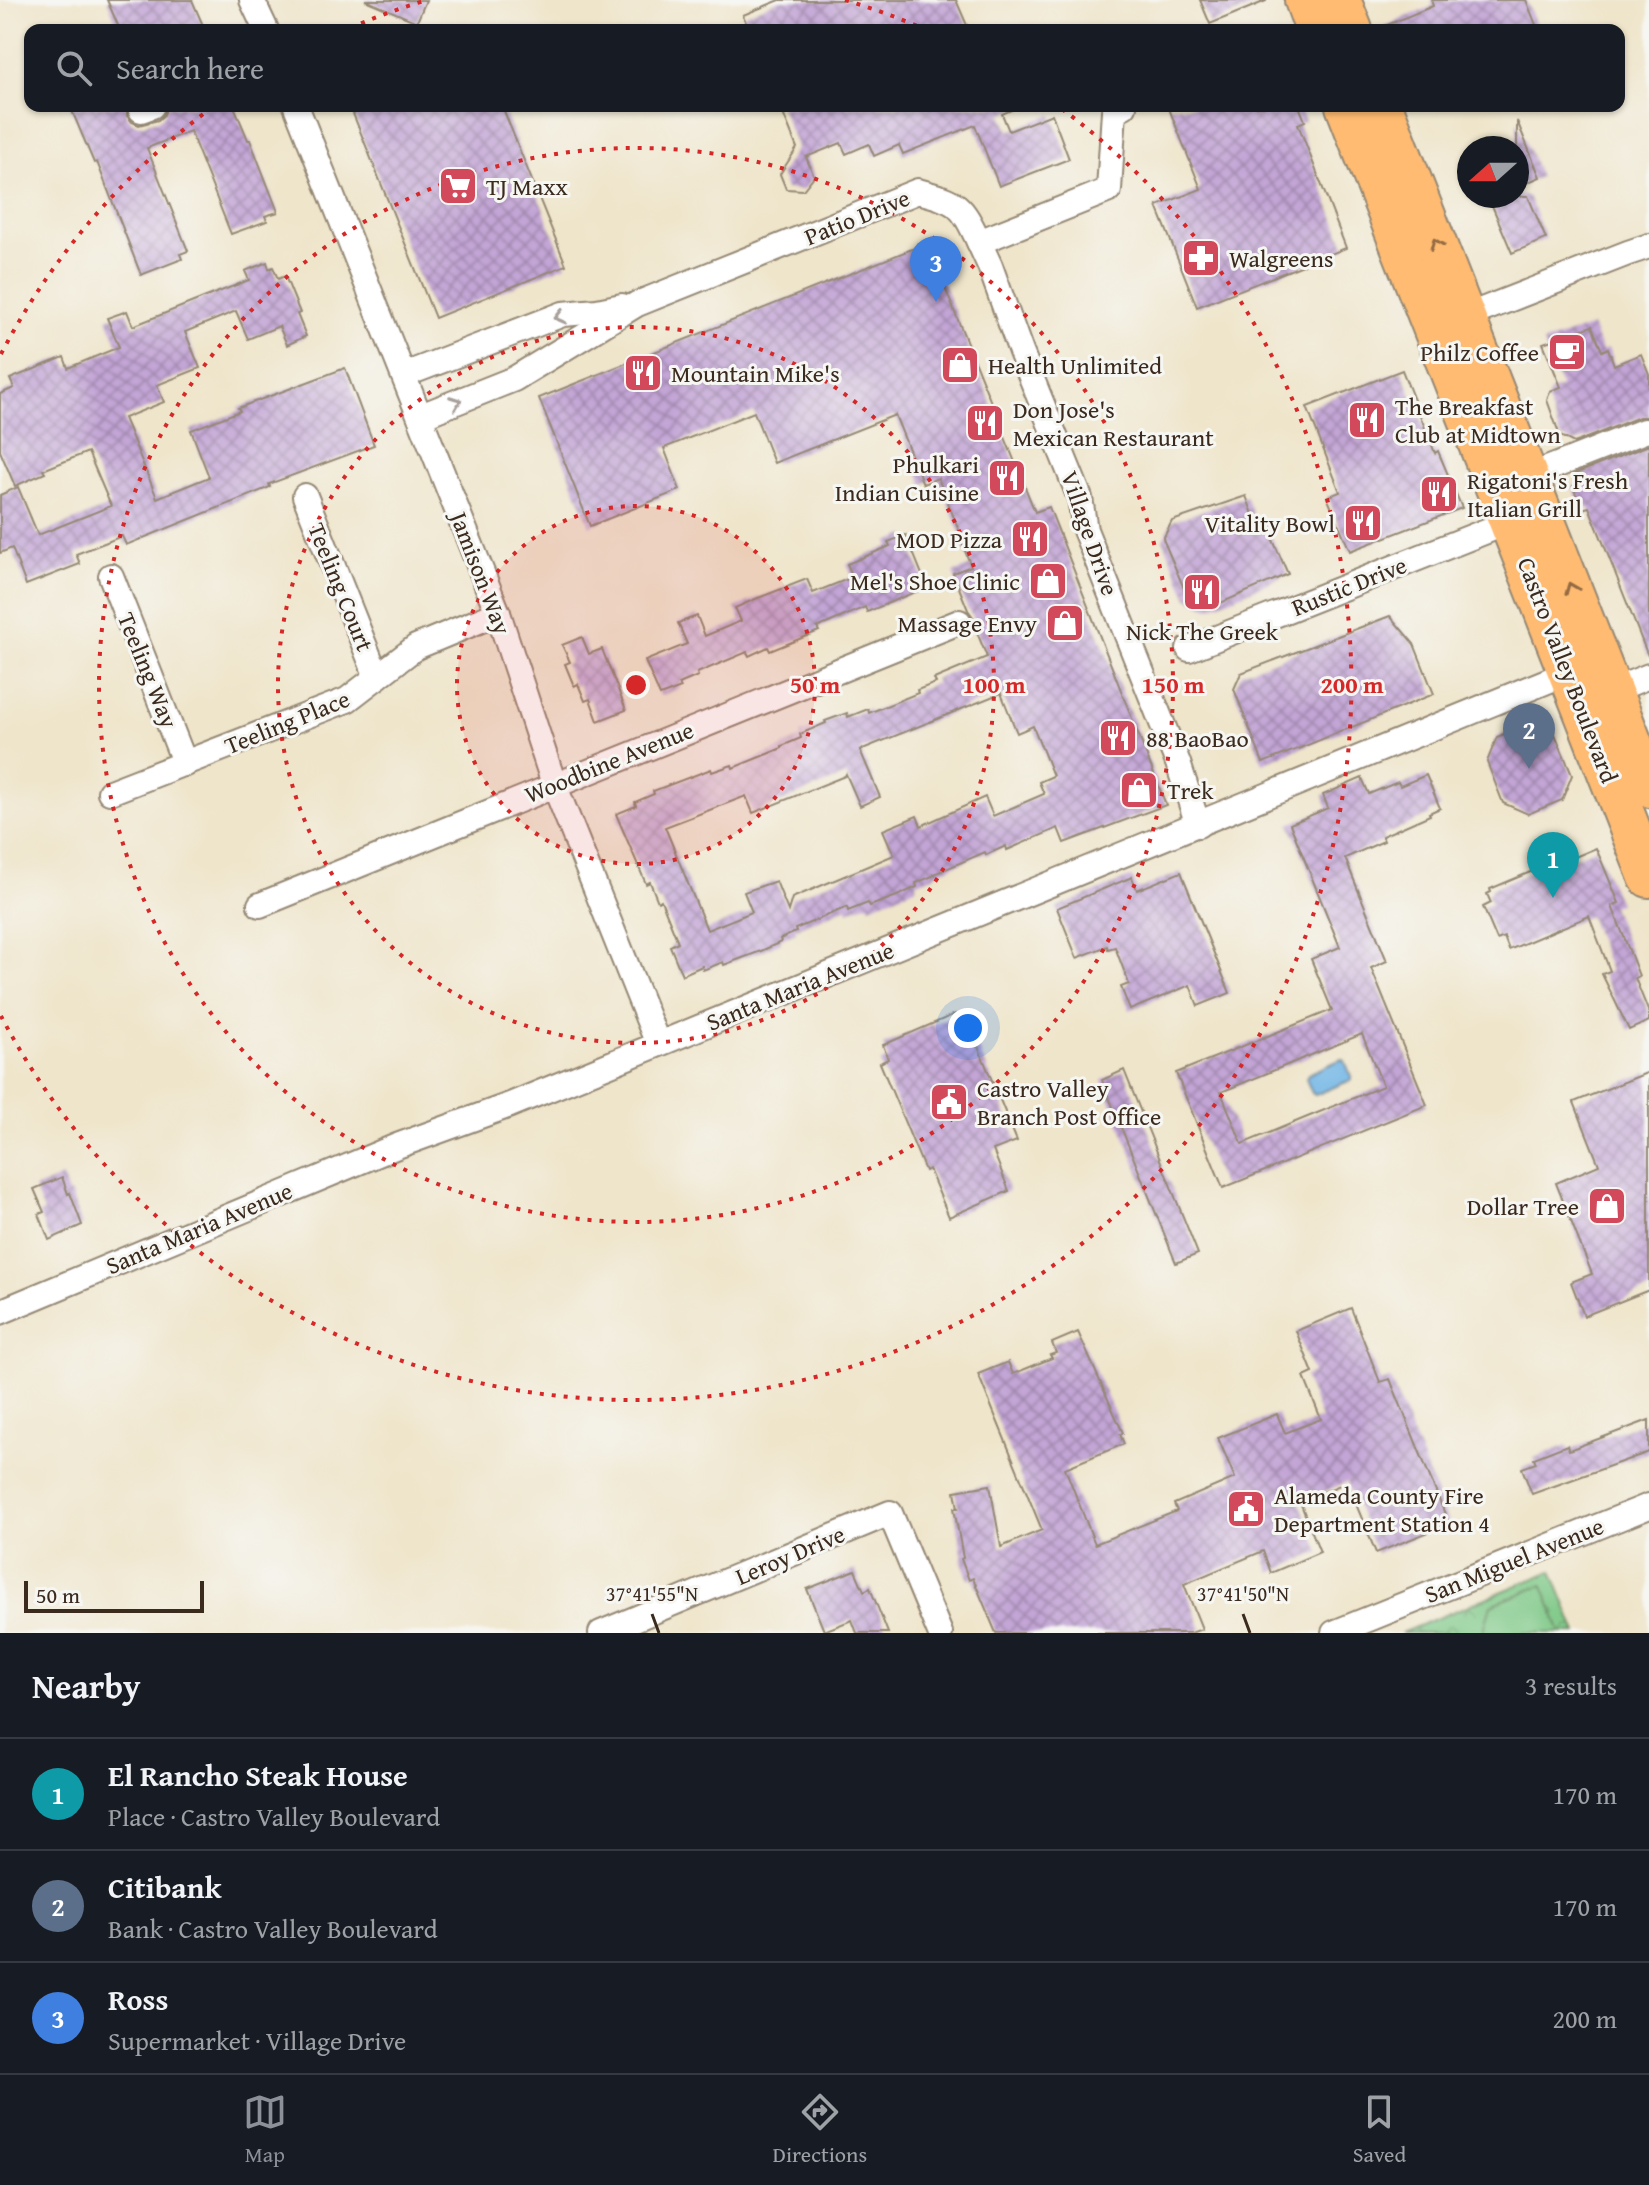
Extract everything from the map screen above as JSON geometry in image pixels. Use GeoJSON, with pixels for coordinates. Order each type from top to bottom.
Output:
{"type":"FeatureCollection","features":[{"type":"Feature","properties":{"kind":"main road","name":"Castro Valley Boulevard"},"geometry":{"type":"LineString","coordinates":[[1349,112],[1449,323],[1527,477],[1593,675],[1649,877]]}},
{"type":"Feature","properties":{"kind":"main road","name":"Castro Valley Boulevard"},"geometry":{"type":"LineString","coordinates":[[1384,112],[1509,522],[1593,675],[1649,787]]}},
{"type":"Feature","properties":{"kind":"street"},"geometry":{"type":"LineString","coordinates":[[252,0],[263,24]]}},
{"type":"Feature","properties":{"kind":"street","name":"Jamison Way"},"geometry":{"type":"LineString","coordinates":[[298,112],[498,613],[554,784],[658,1044]]}},
{"type":"Feature","properties":{"kind":"street"},"geometry":{"type":"LineString","coordinates":[[979,242],[1109,190],[1114,112]]}},
{"type":"Feature","properties":{"kind":"street","name":"Patio Drive"},"geometry":{"type":"LineString","coordinates":[[421,416],[514,379],[637,304],[918,191],[953,201],[969,220],[979,242]]}},
{"type":"Feature","properties":{"kind":"street","name":"Village Drive"},"geometry":{"type":"LineString","coordinates":[[979,242],[1080,498],[1085,530],[1178,763],[1198,825]]}},
{"type":"Feature","properties":{"kind":"street"},"geometry":{"type":"LineString","coordinates":[[1449,323],[1649,246]]}},
{"type":"Feature","properties":{"kind":"street","name":"Patio Drive"},"geometry":{"type":"LineString","coordinates":[[404,375],[563,314],[637,304]]}},
{"type":"Feature","properties":{"kind":"street"},"geometry":{"type":"LineString","coordinates":[[1527,477],[1644,431]]}},
{"type":"Feature","properties":{"kind":"street","name":"Teeling Court"},"geometry":{"type":"LineString","coordinates":[[305,496],[377,677]]}},
{"type":"Feature","properties":{"kind":"street","name":"Rustic Drive"},"geometry":{"type":"LineString","coordinates":[[1189,649],[1509,522]]}},
{"type":"Feature","properties":{"kind":"street","name":"Teeling Way"},"geometry":{"type":"LineString","coordinates":[[111,576],[185,764]]}},
{"type":"Feature","properties":{"kind":"street","name":"Teeling Place"},"geometry":{"type":"LineString","coordinates":[[110,792],[347,700],[416,647],[498,613]]}},
{"type":"Feature","properties":{"kind":"street","name":"Woodbine Avenue"},"geometry":{"type":"LineString","coordinates":[[260,905],[959,622]]}},
{"type":"Feature","properties":{"kind":"street","name":"Santa Maria Avenue"},"geometry":{"type":"LineString","coordinates":[[0,1312],[397,1146],[510,1105],[1198,825],[1593,675],[1649,676]]}},
{"type":"Feature","properties":{"kind":"street","name":"San Miguel Avenue"},"geometry":{"type":"LineString","coordinates":[[1334,1633],[1649,1506]]}},
{"type":"Feature","properties":{"kind":"street","name":"Leroy Drive"},"geometry":{"type":"LineString","coordinates":[[601,1633],[890,1513],[940,1633]]}},
{"type":"Feature","properties":{"kind":"green space"},"geometry":{"type":"Polygon","coordinates":[[[1552,1571],[1577,1633],[1401,1633],[1552,1571]]]}},
{"type":"Feature","properties":{"kind":"green space"},"geometry":{"type":"Polygon","coordinates":[[[1543,1585],[1561,1633],[1483,1633],[1491,1605],[1543,1585]]]}},
{"type":"Feature","properties":{"kind":"water"},"geometry":{"type":"Polygon","coordinates":[[[1342,1059],[1351,1080],[1315,1095],[1312,1093],[1306,1079],[1308,1074],[1342,1059]]]}},
{"type":"Feature","properties":{"kind":"building"},"geometry":{"type":"Polygon","coordinates":[[[107,0],[192,0],[202,24],[117,24],[107,0]]]}},
{"type":"Feature","properties":{"kind":"building"},"geometry":{"type":"Polygon","coordinates":[[[365,0],[426,0],[417,22],[365,0]]]}},
{"type":"Feature","properties":{"kind":"building"},"geometry":{"type":"Polygon","coordinates":[[[780,0],[956,0],[966,24],[747,24],[743,15],[780,0]]]}},
{"type":"Feature","properties":{"kind":"building"},"geometry":{"type":"Polygon","coordinates":[[[1200,0],[1266,0],[1266,1],[1210,24],[1200,0]]]}},
{"type":"Feature","properties":{"kind":"building"},"geometry":{"type":"Polygon","coordinates":[[[1431,0],[1526,0],[1536,24],[1390,24],[1433,6],[1431,0]]]}},
{"type":"Feature","properties":{"kind":"building"},"geometry":{"type":"Polygon","coordinates":[[[73,112],[127,112],[132,122],[139,125],[158,120],[165,112],[236,112],[278,212],[265,216],[267,221],[231,234],[190,131],[147,148],[188,251],[180,254],[182,259],[141,275],[97,162],[94,163],[73,112]]]}},
{"type":"Feature","properties":{"kind":"building","name":"TJ Maxx"},"geometry":{"type":"Polygon","coordinates":[[[352,112],[504,112],[566,265],[435,318],[352,112]]]}},
{"type":"Feature","properties":{"kind":"building"},"geometry":{"type":"Polygon","coordinates":[[[782,112],[1006,112],[1002,114],[1009,131],[1052,114],[1069,159],[999,186],[975,125],[903,154],[899,145],[874,156],[869,144],[846,154],[841,143],[806,157],[814,176],[803,190],[786,189],[780,174],[797,148],[782,112]]]}},
{"type":"Feature","properties":{"kind":"building","name":"Walgreens"},"geometry":{"type":"Polygon","coordinates":[[[1170,112],[1301,112],[1305,121],[1298,124],[1346,248],[1197,307],[1157,206],[1201,189],[1170,112]]]}},
{"type":"Feature","properties":{"kind":"building"},"geometry":{"type":"Polygon","coordinates":[[[1517,121],[1523,136],[1517,136],[1517,121]]]}},
{"type":"Feature","properties":{"kind":"building"},"geometry":{"type":"Polygon","coordinates":[[[1529,150],[1540,177],[1529,182],[1529,150]]]}},
{"type":"Feature","properties":{"kind":"building"},"geometry":{"type":"Polygon","coordinates":[[[1529,198],[1546,239],[1512,253],[1493,208],[1529,208],[1529,198]]]}},
{"type":"Feature","properties":{"kind":"building"},"geometry":{"type":"Polygon","coordinates":[[[927,243],[1035,512],[1049,507],[1166,805],[1064,843],[1058,828],[1007,850],[1006,846],[986,855],[985,852],[916,883],[917,887],[897,896],[848,911],[847,907],[795,929],[796,932],[780,939],[781,942],[761,951],[724,965],[723,962],[703,970],[702,966],[682,975],[670,946],[678,942],[661,900],[658,902],[650,882],[646,884],[616,814],[636,806],[635,802],[654,794],[653,791],[711,769],[712,772],[732,765],[733,768],[782,748],[825,721],[868,709],[869,713],[918,693],[917,690],[936,683],[934,679],[987,657],[953,573],[971,566],[938,478],[923,484],[895,415],[774,463],[754,412],[664,448],[680,490],[590,526],[539,398],[927,243]],[[1001,693],[860,750],[880,797],[860,806],[846,774],[753,813],[746,796],[665,827],[707,930],[752,912],[744,892],[776,881],[788,911],[792,898],[894,855],[883,830],[917,816],[921,826],[985,797],[993,816],[1044,794],[1039,782],[1053,776],[1033,726],[1017,733],[1001,693]]]}},
{"type":"Feature","properties":{"kind":"building"},"geometry":{"type":"Polygon","coordinates":[[[267,262],[278,279],[285,276],[306,336],[287,345],[279,326],[248,339],[236,311],[185,332],[200,368],[157,385],[164,402],[124,418],[157,498],[209,477],[191,430],[240,411],[238,408],[345,368],[374,445],[269,484],[270,487],[126,545],[122,536],[76,554],[80,564],[26,585],[12,548],[0,553],[0,495],[18,487],[38,535],[111,506],[88,452],[43,470],[45,473],[15,486],[0,451],[0,394],[14,388],[10,379],[64,357],[68,368],[119,347],[107,318],[127,311],[133,326],[249,280],[245,271],[267,262]]]}},
{"type":"Feature","properties":{"kind":"building"},"geometry":{"type":"Polygon","coordinates":[[[1592,326],[1602,351],[1608,348],[1614,365],[1641,354],[1649,374],[1649,417],[1639,417],[1574,443],[1560,436],[1547,400],[1550,391],[1561,387],[1543,343],[1592,326]]]}},
{"type":"Feature","properties":{"kind":"building"},"geometry":{"type":"Polygon","coordinates":[[[1402,370],[1435,453],[1438,451],[1462,508],[1350,551],[1327,497],[1340,492],[1307,407],[1402,370]]]}},
{"type":"Feature","properties":{"kind":"building"},"geometry":{"type":"Polygon","coordinates":[[[1649,445],[1648,656],[1589,507],[1582,509],[1573,487],[1579,485],[1575,474],[1649,445]]]}},
{"type":"Feature","properties":{"kind":"building"},"geometry":{"type":"Polygon","coordinates":[[[1246,496],[1257,524],[1265,522],[1288,574],[1209,608],[1188,598],[1163,539],[1172,521],[1246,496]]]}},
{"type":"Feature","properties":{"kind":"building"},"geometry":{"type":"Polygon","coordinates":[[[906,535],[927,587],[867,612],[865,607],[817,628],[819,631],[770,651],[768,647],[749,656],[747,652],[697,673],[698,676],[679,684],[681,688],[660,696],[645,661],[687,644],[678,623],[697,616],[705,636],[741,621],[735,608],[753,600],[807,579],[813,593],[853,577],[847,564],[890,546],[888,542],[906,535]]]}},
{"type":"Feature","properties":{"kind":"building"},"geometry":{"type":"Polygon","coordinates":[[[1390,616],[1414,644],[1434,694],[1263,763],[1234,689],[1241,673],[1390,616]]]}},
{"type":"Feature","properties":{"kind":"building"},"geometry":{"type":"Polygon","coordinates":[[[582,637],[589,654],[602,649],[626,710],[598,721],[590,699],[585,701],[578,684],[574,686],[565,664],[570,662],[562,645],[582,637]]]}},
{"type":"Feature","properties":{"kind":"building"},"geometry":{"type":"Polygon","coordinates":[[[1530,723],[1555,734],[1572,775],[1562,800],[1528,814],[1503,803],[1487,762],[1497,737],[1530,723]]]}},
{"type":"Feature","properties":{"kind":"building"},"geometry":{"type":"Polygon","coordinates":[[[1426,775],[1440,808],[1382,836],[1384,841],[1345,858],[1387,961],[1371,968],[1427,1105],[1223,1188],[1176,1073],[1332,1010],[1311,959],[1340,947],[1290,824],[1328,808],[1323,795],[1362,778],[1369,794],[1398,782],[1400,786],[1426,775]],[[1362,1034],[1221,1092],[1242,1144],[1383,1086],[1362,1034]]]}},
{"type":"Feature","properties":{"kind":"building"},"geometry":{"type":"Polygon","coordinates":[[[1562,846],[1568,860],[1596,848],[1619,903],[1612,906],[1639,976],[1635,978],[1649,1013],[1649,1021],[1629,1030],[1602,974],[1610,971],[1589,916],[1509,950],[1504,937],[1497,940],[1483,907],[1491,903],[1487,894],[1491,892],[1490,889],[1533,871],[1529,861],[1562,846]]]}},
{"type":"Feature","properties":{"kind":"building"},"geometry":{"type":"Polygon","coordinates":[[[1181,872],[1230,993],[1198,1006],[1190,985],[1130,1010],[1121,987],[1129,984],[1115,947],[1108,949],[1107,946],[1077,958],[1057,908],[1132,877],[1137,890],[1181,872]]]}},
{"type":"Feature","properties":{"kind":"building","name":"Castro Valley Branch Post Office"},"geometry":{"type":"Polygon","coordinates":[[[955,1014],[961,1031],[970,1027],[1017,1141],[993,1150],[1009,1191],[949,1217],[929,1169],[925,1171],[880,1063],[888,1059],[883,1045],[955,1014]]]}},
{"type":"Feature","properties":{"kind":"building"},"geometry":{"type":"Polygon","coordinates":[[[1124,1070],[1198,1254],[1176,1263],[1102,1080],[1124,1070]]]}},
{"type":"Feature","properties":{"kind":"building"},"geometry":{"type":"Polygon","coordinates":[[[1649,1072],[1649,1290],[1584,1316],[1571,1282],[1592,1274],[1556,1183],[1599,1165],[1574,1102],[1649,1072]]]}},
{"type":"Feature","properties":{"kind":"building"},"geometry":{"type":"Polygon","coordinates":[[[62,1177],[82,1225],[49,1240],[39,1214],[44,1212],[34,1189],[62,1177]]]}},
{"type":"Feature","properties":{"kind":"building"},"geometry":{"type":"Polygon","coordinates":[[[1351,1308],[1380,1382],[1390,1379],[1449,1524],[1376,1553],[1347,1482],[1300,1502],[1320,1552],[1271,1573],[1263,1551],[1184,1584],[1202,1629],[1191,1633],[996,1633],[973,1578],[969,1580],[961,1559],[954,1508],[958,1508],[955,1491],[990,1485],[1001,1547],[1042,1530],[978,1374],[1008,1362],[1013,1374],[1052,1358],[1050,1355],[1056,1353],[1052,1343],[1078,1332],[1123,1433],[1120,1434],[1124,1444],[1065,1468],[1095,1544],[1177,1511],[1174,1504],[1235,1478],[1218,1438],[1277,1414],[1285,1433],[1321,1419],[1304,1377],[1313,1373],[1296,1331],[1351,1308]]]}},
{"type":"Feature","properties":{"kind":"building"},"geometry":{"type":"Polygon","coordinates":[[[1649,1420],[1649,1452],[1532,1494],[1522,1468],[1536,1463],[1534,1458],[1567,1445],[1569,1450],[1649,1420]]]}},
{"type":"Feature","properties":{"kind":"building"},"geometry":{"type":"Polygon","coordinates":[[[855,1570],[864,1591],[870,1588],[888,1633],[857,1633],[852,1620],[824,1631],[807,1589],[855,1570]]]}},
{"type":"Feature","properties":{"kind":"place","name":"TJ Maxx"},"geometry":{"type":"Point","coordinates":[458,186]}},
{"type":"Feature","properties":{"kind":"place","name":"Walgreens"},"geometry":{"type":"Point","coordinates":[1201,258]}},
{"type":"Feature","properties":{"kind":"place","name":"Ross"},"geometry":{"type":"Point","coordinates":[936,302]}},
{"type":"Feature","properties":{"kind":"place","name":"Philz Coffee"},"geometry":{"type":"Point","coordinates":[1567,352]}},
{"type":"Feature","properties":{"kind":"place","name":"Health Unlimited"},"geometry":{"type":"Point","coordinates":[960,365]}},
{"type":"Feature","properties":{"kind":"place","name":"Mountain Mike's"},"geometry":{"type":"Point","coordinates":[643,373]}},
{"type":"Feature","properties":{"kind":"place","name":"The Breakfast Club at Midtown"},"geometry":{"type":"Point","coordinates":[1367,420]}},
{"type":"Feature","properties":{"kind":"place","name":"Don Jose's Mexican Restaurant"},"geometry":{"type":"Point","coordinates":[985,423]}},
{"type":"Feature","properties":{"kind":"place","name":"Phulkari Indian Cuisine"},"geometry":{"type":"Point","coordinates":[1007,478]}},
{"type":"Feature","properties":{"kind":"place","name":"Rigatoni's Fresh Italian Grill"},"geometry":{"type":"Point","coordinates":[1439,494]}},
{"type":"Feature","properties":{"kind":"place","name":"Vitality Bowl"},"geometry":{"type":"Point","coordinates":[1363,523]}},
{"type":"Feature","properties":{"kind":"place","name":"MOD Pizza"},"geometry":{"type":"Point","coordinates":[1030,539]}},
{"type":"Feature","properties":{"kind":"place","name":"Mel's Shoe Clinic"},"geometry":{"type":"Point","coordinates":[1048,581]}},
{"type":"Feature","properties":{"kind":"place","name":"Nick The Greek"},"geometry":{"type":"Point","coordinates":[1202,592]}},
{"type":"Feature","properties":{"kind":"place","name":"Massage Envy"},"geometry":{"type":"Point","coordinates":[1065,623]}},
{"type":"Feature","properties":{"kind":"place","name":"88 BaoBao"},"geometry":{"type":"Point","coordinates":[1118,738]}},
{"type":"Feature","properties":{"kind":"place","name":"Citibank"},"geometry":{"type":"Point","coordinates":[1529,769]}},
{"type":"Feature","properties":{"kind":"place","name":"Trek"},"geometry":{"type":"Point","coordinates":[1139,790]}},
{"type":"Feature","properties":{"kind":"place","name":"El Rancho Steak House"},"geometry":{"type":"Point","coordinates":[1553,898]}},
{"type":"Feature","properties":{"kind":"place","name":"Castro Valley Branch Post Office"},"geometry":{"type":"Point","coordinates":[949,1102]}},
{"type":"Feature","properties":{"kind":"place","name":"Dollar Tree"},"geometry":{"type":"Point","coordinates":[1607,1206]}},
{"type":"Feature","properties":{"kind":"place","name":"Alameda County Fire Department Station 4"},"geometry":{"type":"Point","coordinates":[1246,1509]}}]}
